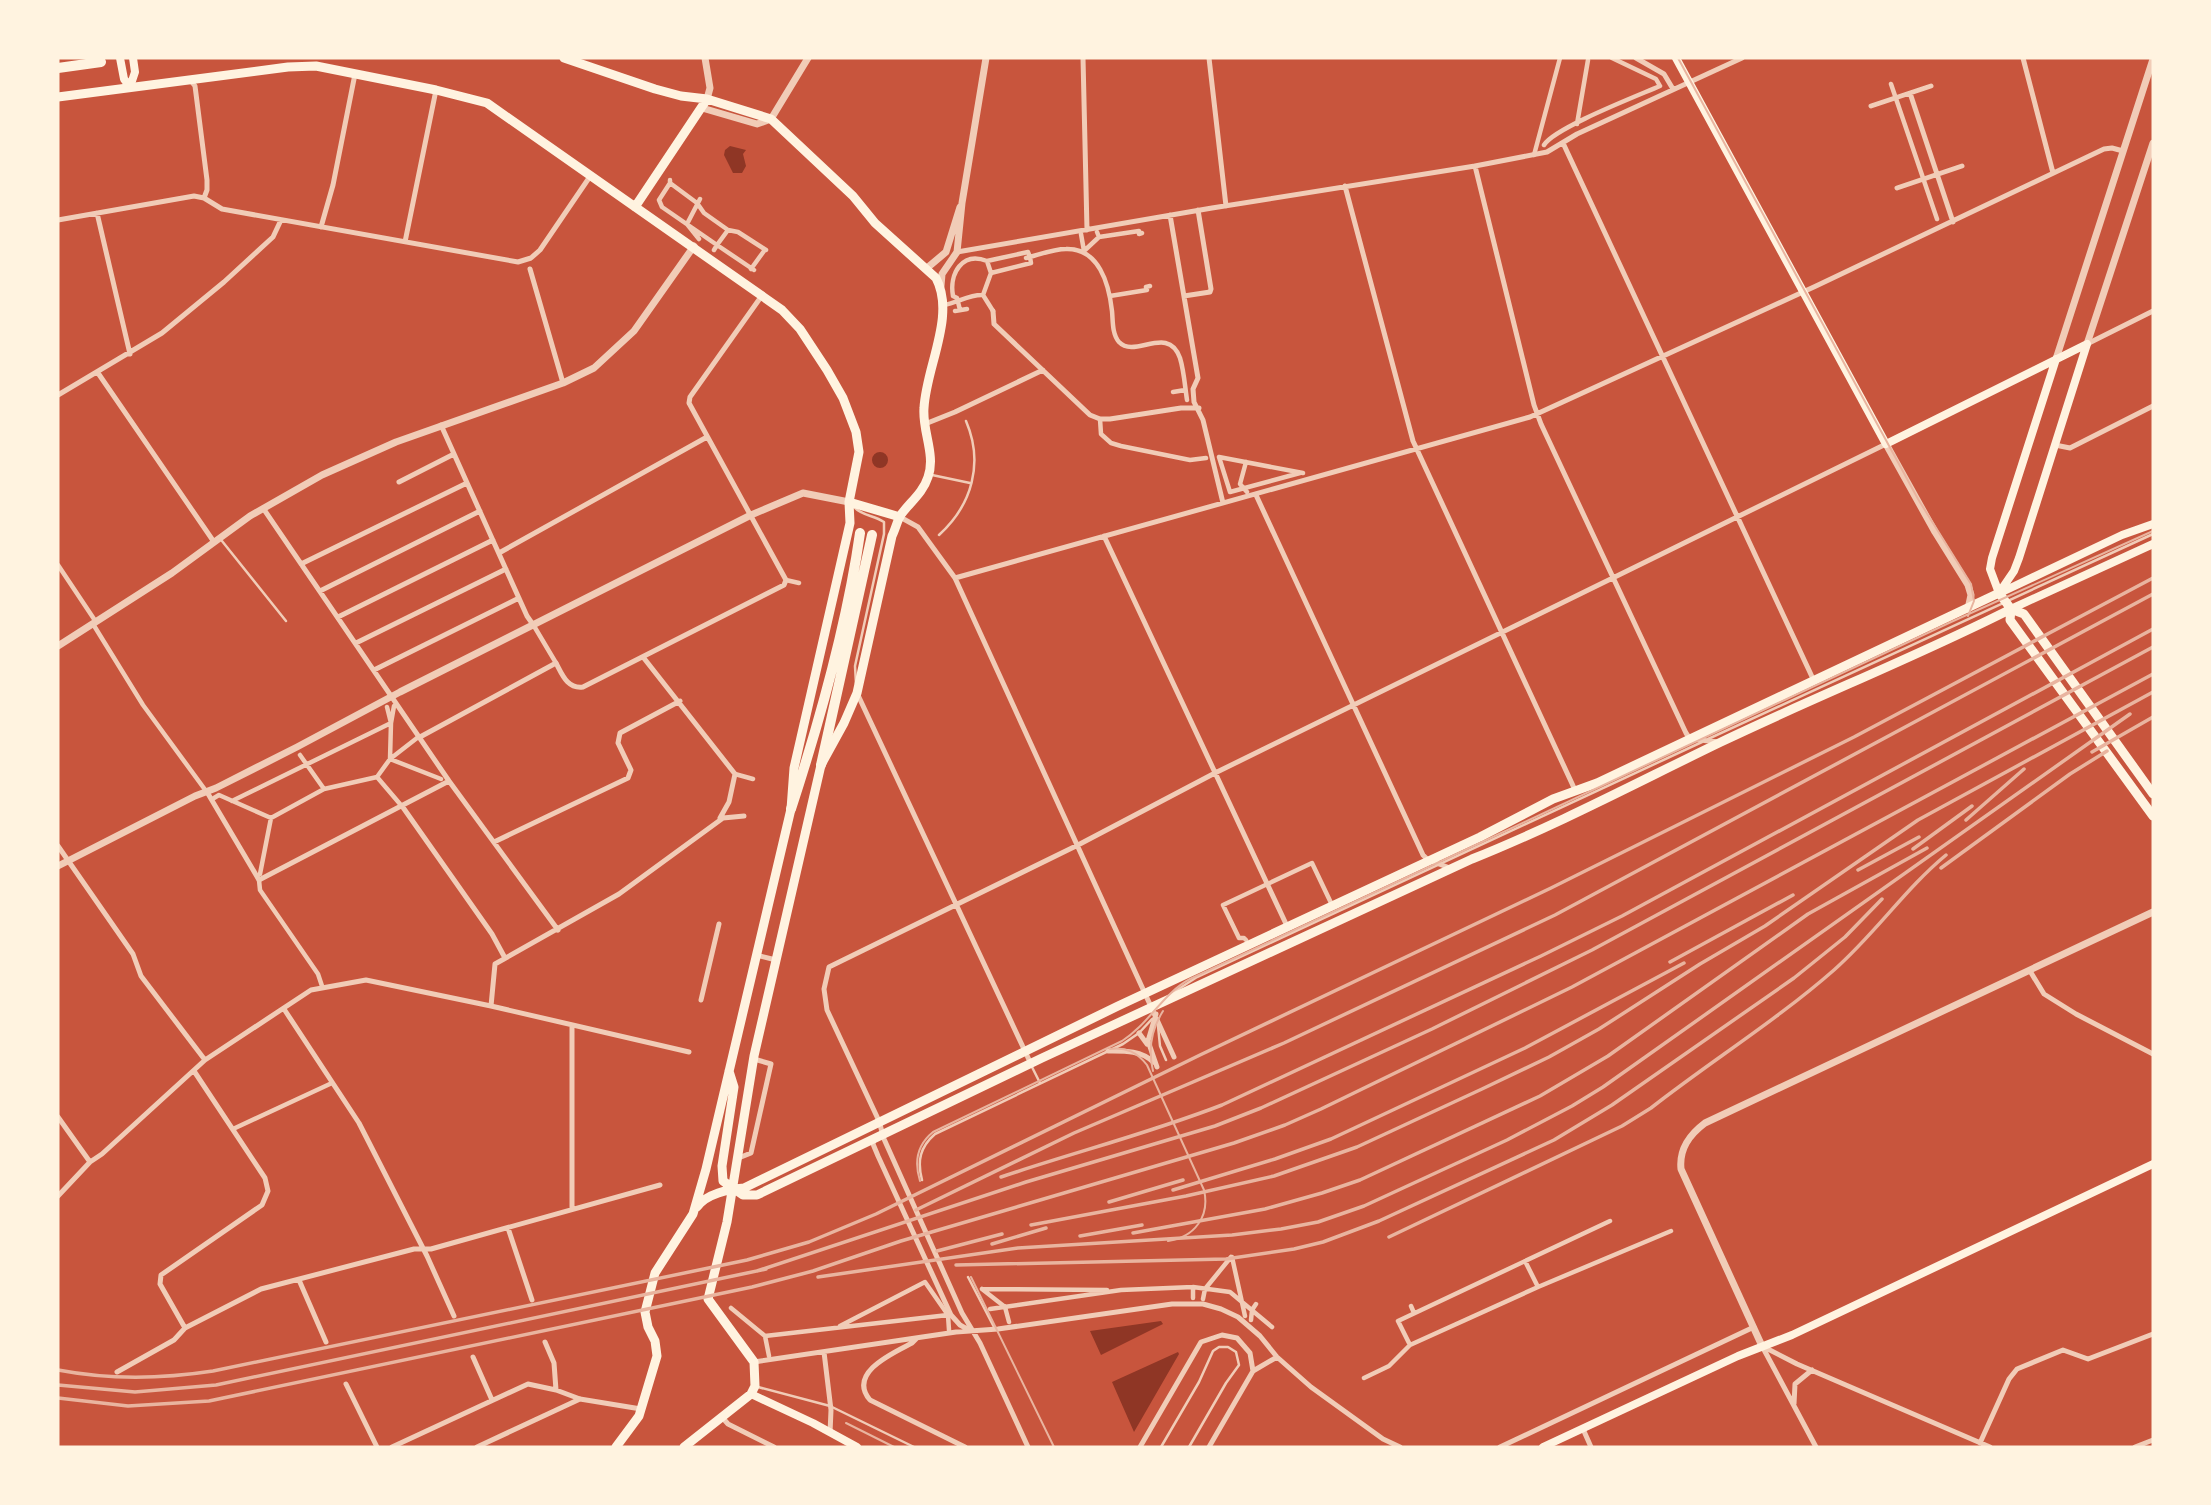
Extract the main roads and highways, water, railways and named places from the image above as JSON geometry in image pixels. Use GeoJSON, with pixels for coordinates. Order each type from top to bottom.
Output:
{"type":"FeatureCollection","features":[{"type":"Feature","properties":{"kind":"highway"},"geometry":{"type":"LineString","coordinates":[[58,68],[101,62]]}},
{"type":"Feature","properties":{"kind":"highway"},"geometry":{"type":"LineString","coordinates":[[791,809],[811,747],[849,597],[860,533]]}},
{"type":"Feature","properties":{"kind":"highway"},"geometry":{"type":"LineString","coordinates":[[821,765],[872,535]]}},
{"type":"Feature","properties":{"kind":"main road"},"geometry":{"type":"LineString","coordinates":[[120,58],[124,79],[131,87]]}},
{"type":"Feature","properties":{"kind":"main road"},"geometry":{"type":"LineString","coordinates":[[131,87],[135,72],[133,58]]}},
{"type":"Feature","properties":{"kind":"main road"},"geometry":{"type":"LineString","coordinates":[[564,58],[704,104],[771,120],[853,196],[875,223],[927,268],[949,299],[923,410],[930,461],[929,474],[919,493],[900,517],[892,536],[857,693],[821,765],[754,1059],[720,1255],[708,1299],[754,1362],[753,1390],[684,1447]]}},
{"type":"Feature","properties":{"kind":"main road"},"geometry":{"type":"LineString","coordinates":[[1676,58],[1886,444],[2087,344],[2005,601]]}},
{"type":"Feature","properties":{"kind":"main road"},"geometry":{"type":"LineString","coordinates":[[58,97],[288,67],[316,66],[486,103],[635,207],[696,243],[793,319],[843,398],[859,442],[858,462],[849,502],[850,523],[794,768],[791,809],[693,1214]]}},
{"type":"Feature","properties":{"kind":"main road"},"geometry":{"type":"LineString","coordinates":[[635,207],[704,104]]}},
{"type":"Feature","properties":{"kind":"main road"},"geometry":{"type":"LineString","coordinates":[[2056,359],[1990,569],[2005,601],[2010,620],[2153,816]]}},
{"type":"Feature","properties":{"kind":"main road"},"geometry":{"type":"LineString","coordinates":[[849,502],[900,517]]}},
{"type":"Feature","properties":{"kind":"main road"},"geometry":{"type":"LineString","coordinates":[[616,1447],[630,1430],[641,1409],[657,1356],[645,1312],[655,1273],[702,1200],[732,1189],[744,1188],[878,1132],[1154,1011],[1164,1003],[1513,843],[1721,742],[1955,637],[2005,601],[2122,535],[2153,524]]}},
{"type":"Feature","properties":{"kind":"main road"},"geometry":{"type":"LineString","coordinates":[[729,1070],[734,1087],[722,1166],[723,1181],[743,1195],[757,1195],[1025,1052],[1575,790],[1597,783],[1968,610],[2005,601],[2153,544]]}},
{"type":"Feature","properties":{"kind":"main road"},"geometry":{"type":"LineString","coordinates":[[2005,601],[2025,616],[2153,794]]}},
{"type":"Feature","properties":{"kind":"main road"},"geometry":{"type":"LineString","coordinates":[[1543,1447],[1762,1346],[1792,1335],[2153,1164]]}},
{"type":"Feature","properties":{"kind":"main road"},"geometry":{"type":"LineString","coordinates":[[753,1390],[857,1447]]}},
{"type":"Feature","properties":{"kind":"tram line"},"geometry":{"type":"LineString","coordinates":[[1678,58],[1918,499],[1971,584],[1974,601],[1968,616]]}},
{"type":"Feature","properties":{"kind":"tram line"},"geometry":{"type":"LineString","coordinates":[[920,1181],[918,1154],[923,1142],[933,1132],[1122,1041],[1171,993],[1190,979],[1951,622],[2153,531]]}},
{"type":"Feature","properties":{"kind":"tram line"},"geometry":{"type":"LineString","coordinates":[[1153,1071],[1152,1040],[1163,1011]]}},
{"type":"Feature","properties":{"kind":"tram line"},"geometry":{"type":"LineString","coordinates":[[1110,1049],[1131,1051],[1147,1065],[1204,1190],[1205,1208],[1198,1224],[1186,1235],[1168,1241]]}},
{"type":"Feature","properties":{"kind":"tram line"},"geometry":{"type":"LineString","coordinates":[[971,1277],[1054,1447]]}},
{"type":"Feature","properties":{"kind":"tram line"},"geometry":{"type":"LineString","coordinates":[[846,1423],[894,1447]]}},
{"type":"Feature","properties":{"kind":"railway"},"geometry":{"type":"LineString","coordinates":[[58,1370],[97,1376],[135,1377],[213,1371],[747,1260],[809,1242],[876,1214],[1200,1055],[1551,888],[1854,737],[2153,578]]}},
{"type":"Feature","properties":{"kind":"railway"},"geometry":{"type":"LineString","coordinates":[[916,1210],[1074,1133],[1284,1043],[1555,915],[2153,594]]}},
{"type":"Feature","properties":{"kind":"railway"},"geometry":{"type":"LineString","coordinates":[[1001,1177],[1168,1125],[1222,1105],[1541,956],[1622,916],[2153,629]]}},
{"type":"Feature","properties":{"kind":"railway"},"geometry":{"type":"LineString","coordinates":[[757,1271],[1026,1182],[1215,1126],[1261,1108],[1432,1029],[1592,950],[2153,647]]}},
{"type":"Feature","properties":{"kind":"railway"},"geometry":{"type":"LineString","coordinates":[[58,1398],[128,1406],[209,1401],[752,1287],[813,1271],[901,1241],[1234,1143],[1321,1109],[1572,987],[2153,674]]}},
{"type":"Feature","properties":{"kind":"railway"},"geometry":{"type":"LineString","coordinates":[[1031,1225],[1186,1196],[1274,1176],[1357,1147],[1482,1089],[1599,1029],[1765,926],[1918,820],[2153,692]]}},
{"type":"Feature","properties":{"kind":"railway"},"geometry":{"type":"LineString","coordinates":[[818,1277],[1018,1248],[1232,1235],[1281,1229],[1318,1222],[1364,1206],[1507,1140],[1603,1087],[2130,714]]}},
{"type":"Feature","properties":{"kind":"railway"},"geometry":{"type":"LineString","coordinates":[[2092,752],[2153,717]]}},
{"type":"Feature","properties":{"kind":"railway"},"geometry":{"type":"LineString","coordinates":[[1941,868],[2070,774],[2107,751]]}},
{"type":"Feature","properties":{"kind":"railway"},"geometry":{"type":"LineString","coordinates":[[1966,820],[2024,769]]}},
{"type":"Feature","properties":{"kind":"railway"},"geometry":{"type":"LineString","coordinates":[[1913,849],[1972,806]]}},
{"type":"Feature","properties":{"kind":"railway"},"geometry":{"type":"LineString","coordinates":[[1858,870],[1919,837]]}},
{"type":"Feature","properties":{"kind":"railway"},"geometry":{"type":"LineString","coordinates":[[1133,1233],[1265,1209],[1322,1193],[1360,1180],[1540,1096],[1608,1056],[1808,914],[1927,848]]}},
{"type":"Feature","properties":{"kind":"railway"},"geometry":{"type":"LineString","coordinates":[[1389,1237],[1622,1126],[1651,1108],[1790,1006],[1834,970],[1946,855]]}},
{"type":"Feature","properties":{"kind":"railway"},"geometry":{"type":"LineString","coordinates":[[1670,962],[1793,895]]}},
{"type":"Feature","properties":{"kind":"railway"},"geometry":{"type":"LineString","coordinates":[[956,1265],[1226,1259],[1323,1242],[1379,1221],[1554,1140],[1612,1105],[1794,978],[1845,937],[1882,899]]}},
{"type":"Feature","properties":{"kind":"railway"},"geometry":{"type":"LineString","coordinates":[[1173,1190],[1331,1139],[1525,1048],[1684,963]]}},
{"type":"Feature","properties":{"kind":"railway"},"geometry":{"type":"LineString","coordinates":[[1109,1202],[1183,1180]]}},
{"type":"Feature","properties":{"kind":"railway"},"geometry":{"type":"LineString","coordinates":[[1080,1236],[1142,1225]]}},
{"type":"Feature","properties":{"kind":"railway"},"geometry":{"type":"LineString","coordinates":[[992,1244],[1046,1228]]}},
{"type":"Feature","properties":{"kind":"railway"},"geometry":{"type":"LineString","coordinates":[[937,1251],[1002,1234]]}},
{"type":"Feature","properties":{"kind":"railway"},"geometry":{"type":"LineString","coordinates":[[58,1385],[135,1392],[216,1385],[766,1269]]}}]}
